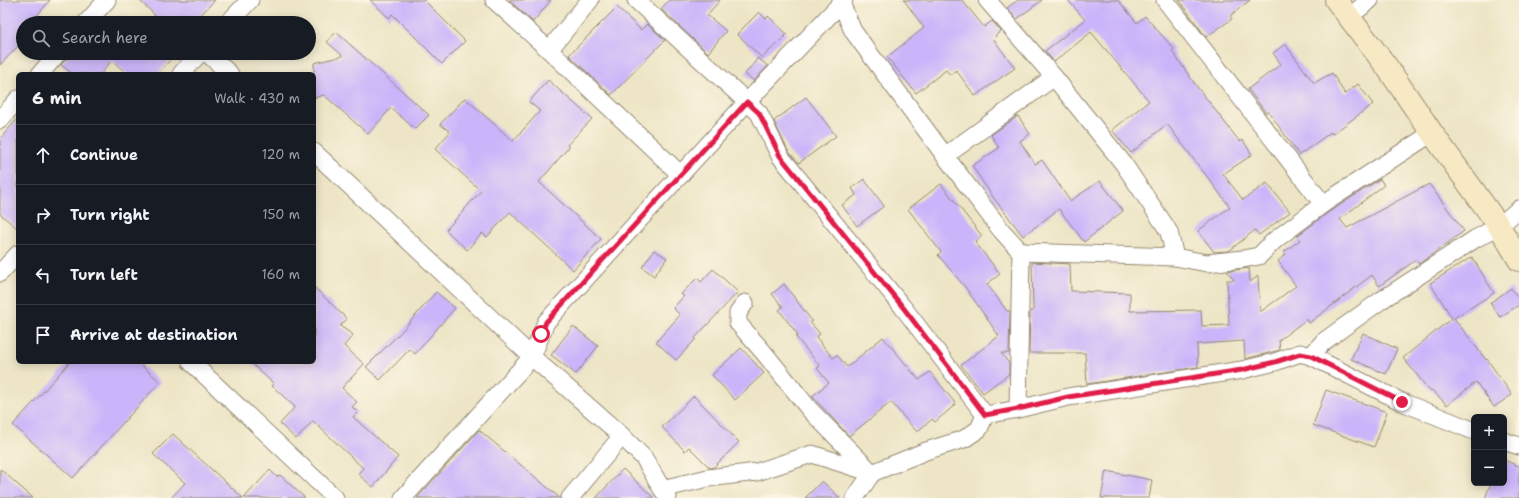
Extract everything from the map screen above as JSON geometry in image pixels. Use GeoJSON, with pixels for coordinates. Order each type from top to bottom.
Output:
{"type":"FeatureCollection","features":[{"type":"Feature","properties":{"kind":"street"},"geometry":{"type":"LineString","coordinates":[[92,16],[107,0]]}},
{"type":"Feature","properties":{"kind":"street"},"geometry":{"type":"LineString","coordinates":[[235,16],[250,0]]}},
{"type":"Feature","properties":{"kind":"street"},"geometry":{"type":"LineString","coordinates":[[494,0],[681,175]]}},
{"type":"Feature","properties":{"kind":"street"},"geometry":{"type":"LineString","coordinates":[[549,50],[590,0]]}},
{"type":"Feature","properties":{"kind":"street"},"geometry":{"type":"LineString","coordinates":[[636,0],[759,113],[780,156],[902,306],[985,415]]}},
{"type":"Feature","properties":{"kind":"street"},"geometry":{"type":"LineString","coordinates":[[987,0],[1054,77],[1127,169],[1169,232],[1175,257]]}},
{"type":"Feature","properties":{"kind":"street"},"geometry":{"type":"LineString","coordinates":[[1165,0],[1324,204]]}},
{"type":"Feature","properties":{"kind":"street"},"geometry":{"type":"LineString","coordinates":[[1370,0],[1343,8],[1387,67],[1432,133],[1499,226],[1519,260]]}},
{"type":"Feature","properties":{"kind":"street"},"geometry":{"type":"LineString","coordinates":[[403,498],[532,358],[546,322],[747,102],[842,1],[853,31],[1001,230],[1021,252],[1018,409]]}},
{"type":"Feature","properties":{"kind":"street"},"geometry":{"type":"LineString","coordinates":[[42,72],[52,60]]}},
{"type":"Feature","properties":{"kind":"street"},"geometry":{"type":"LineString","coordinates":[[183,72],[194,60]]}},
{"type":"Feature","properties":{"kind":"street"},"geometry":{"type":"LineString","coordinates":[[215,60],[228,72]]}},
{"type":"Feature","properties":{"kind":"street"},"geometry":{"type":"LineString","coordinates":[[945,156],[1054,77]]}},
{"type":"Feature","properties":{"kind":"street"},"geometry":{"type":"LineString","coordinates":[[0,120],[16,101]]}},
{"type":"Feature","properties":{"kind":"street"},"geometry":{"type":"LineString","coordinates":[[1021,252],[1175,257],[1207,264],[1259,256],[1275,240],[1324,204],[1432,133]]}},
{"type":"Feature","properties":{"kind":"street"},"geometry":{"type":"LineString","coordinates":[[316,154],[532,358],[622,436],[644,458],[665,494],[708,478],[758,472],[812,454],[872,473]]}},
{"type":"Feature","properties":{"kind":"street"},"geometry":{"type":"LineString","coordinates":[[1311,356],[1323,342],[1380,301],[1475,239],[1499,226],[1519,209]]}},
{"type":"Feature","properties":{"kind":"street"},"geometry":{"type":"LineString","coordinates":[[0,273],[16,256]]}},
{"type":"Feature","properties":{"kind":"street"},"geometry":{"type":"LineString","coordinates":[[745,303],[738,313],[738,323],[810,410],[872,473]]}},
{"type":"Feature","properties":{"kind":"street"},"geometry":{"type":"LineString","coordinates":[[985,415],[1068,397],[1242,370],[1300,354],[1311,356],[1402,402],[1471,430]]}},
{"type":"Feature","properties":{"kind":"street"},"geometry":{"type":"LineString","coordinates":[[193,364],[335,498]]}},
{"type":"Feature","properties":{"kind":"street"},"geometry":{"type":"LineString","coordinates":[[855,498],[872,473],[926,451],[964,439],[979,429],[985,415]]}},
{"type":"Feature","properties":{"kind":"street"},"geometry":{"type":"LineString","coordinates":[[570,498],[622,436]]}},
{"type":"Feature","properties":{"kind":"street"},"geometry":{"type":"LineString","coordinates":[[1507,442],[1519,446]]}},
{"type":"Feature","properties":{"kind":"building"},"geometry":{"type":"Polygon","coordinates":[[[0,0],[50,0],[37,16],[16,16],[16,48],[0,65],[0,0]]]}},
{"type":"Feature","properties":{"kind":"building"},"geometry":{"type":"Polygon","coordinates":[[[139,0],[215,0],[200,16],[154,16],[155,15],[139,0]]]}},
{"type":"Feature","properties":{"kind":"building"},"geometry":{"type":"Polygon","coordinates":[[[370,0],[424,0],[465,41],[442,64],[392,14],[389,18],[370,0]]]}},
{"type":"Feature","properties":{"kind":"building"},"geometry":{"type":"Polygon","coordinates":[[[509,0],[551,0],[533,22],[509,0]]]}},
{"type":"Feature","properties":{"kind":"building"},"geometry":{"type":"Polygon","coordinates":[[[669,0],[720,0],[707,15],[726,31],[708,53],[661,9],[669,0]]]}},
{"type":"Feature","properties":{"kind":"building"},"geometry":{"type":"Polygon","coordinates":[[[904,0],[962,0],[984,27],[992,21],[1001,31],[995,36],[996,38],[994,40],[1015,68],[975,96],[956,70],[950,75],[946,70],[916,93],[887,57],[924,28],[904,0]]]}},
{"type":"Feature","properties":{"kind":"building"},"geometry":{"type":"Polygon","coordinates":[[[1018,0],[1042,0],[1017,19],[1007,8],[1018,0]]]}},
{"type":"Feature","properties":{"kind":"building"},"geometry":{"type":"Polygon","coordinates":[[[1068,0],[1118,0],[1137,23],[1145,16],[1174,49],[1172,51],[1195,84],[1240,142],[1243,140],[1252,155],[1223,174],[1243,200],[1267,183],[1290,212],[1259,235],[1255,230],[1229,251],[1214,252],[1198,231],[1230,207],[1167,124],[1131,153],[1112,130],[1149,101],[1091,32],[1054,62],[1045,51],[1085,20],[1068,0]]]}},
{"type":"Feature","properties":{"kind":"building"},"geometry":{"type":"Polygon","coordinates":[[[1179,0],[1250,0],[1230,16],[1232,19],[1206,37],[1179,0]]]}},
{"type":"Feature","properties":{"kind":"building"},"geometry":{"type":"Polygon","coordinates":[[[617,7],[641,30],[647,24],[665,40],[611,95],[569,55],[617,7]]]}},
{"type":"Feature","properties":{"kind":"building"},"geometry":{"type":"Polygon","coordinates":[[[759,12],[766,19],[768,16],[787,34],[762,58],[737,34],[759,12]]]}},
{"type":"Feature","properties":{"kind":"building"},"geometry":{"type":"Polygon","coordinates":[[[336,32],[429,115],[415,129],[391,108],[368,134],[324,95],[316,97],[316,72],[314,72],[314,63],[343,56],[327,42],[336,32]]]}},
{"type":"Feature","properties":{"kind":"building"},"geometry":{"type":"Polygon","coordinates":[[[1285,44],[1314,83],[1332,73],[1345,94],[1358,84],[1373,104],[1334,133],[1332,134],[1331,132],[1299,155],[1268,111],[1266,113],[1248,89],[1281,64],[1273,53],[1285,44]]]}},
{"type":"Feature","properties":{"kind":"building"},"geometry":{"type":"Polygon","coordinates":[[[758,58],[768,66],[754,81],[745,74],[758,58]]]}},
{"type":"Feature","properties":{"kind":"building"},"geometry":{"type":"Polygon","coordinates":[[[65,60],[112,60],[103,72],[70,72],[61,65],[65,60]]]}},
{"type":"Feature","properties":{"kind":"building"},"geometry":{"type":"Polygon","coordinates":[[[112,60],[170,60],[160,72],[125,72],[112,60]]]}},
{"type":"Feature","properties":{"kind":"building"},"geometry":{"type":"Polygon","coordinates":[[[548,80],[592,119],[567,145],[569,147],[539,182],[601,239],[573,270],[510,212],[487,237],[482,233],[467,250],[446,230],[481,191],[435,149],[450,132],[440,124],[465,98],[513,141],[540,111],[529,102],[548,80]]]}},
{"type":"Feature","properties":{"kind":"building"},"geometry":{"type":"Polygon","coordinates":[[[806,97],[836,136],[799,163],[788,151],[774,121],[806,97]]]}},
{"type":"Feature","properties":{"kind":"building"},"geometry":{"type":"Polygon","coordinates":[[[1018,116],[1030,134],[1020,141],[1035,164],[1042,160],[1070,201],[1100,181],[1123,211],[1084,242],[1059,209],[1023,236],[993,197],[972,166],[999,148],[991,135],[1018,116]]]}},
{"type":"Feature","properties":{"kind":"building"},"geometry":{"type":"Polygon","coordinates":[[[16,120],[16,227],[0,214],[0,139],[16,120]]]}},
{"type":"Feature","properties":{"kind":"building"},"geometry":{"type":"Polygon","coordinates":[[[864,179],[884,206],[857,226],[842,205],[856,195],[852,188],[864,179]]]}},
{"type":"Feature","properties":{"kind":"building"},"geometry":{"type":"Polygon","coordinates":[[[1380,179],[1384,185],[1340,219],[1347,228],[1429,184],[1464,231],[1419,264],[1416,260],[1379,286],[1372,275],[1309,323],[1307,319],[1279,340],[1280,350],[1245,359],[1244,341],[1197,344],[1198,367],[1087,384],[1085,353],[1029,353],[1030,311],[1033,311],[1032,262],[1070,264],[1071,291],[1130,293],[1130,311],[1201,310],[1202,326],[1229,325],[1227,280],[1234,280],[1227,271],[1249,268],[1250,282],[1258,276],[1260,312],[1296,286],[1278,261],[1286,254],[1284,252],[1300,240],[1297,236],[1329,212],[1380,179]]]}},
{"type":"Feature","properties":{"kind":"building"},"geometry":{"type":"Polygon","coordinates":[[[941,184],[982,236],[975,242],[1000,274],[987,284],[1007,311],[1010,311],[1009,353],[1001,353],[1009,363],[1009,374],[983,393],[961,365],[999,336],[965,287],[938,255],[941,252],[908,209],[941,184]]]}},
{"type":"Feature","properties":{"kind":"building"},"geometry":{"type":"Polygon","coordinates":[[[654,250],[667,258],[654,276],[642,267],[654,250]]]}},
{"type":"Feature","properties":{"kind":"building"},"geometry":{"type":"Polygon","coordinates":[[[1472,257],[1494,293],[1454,318],[1486,360],[1487,359],[1512,395],[1494,407],[1476,382],[1447,405],[1432,390],[1430,391],[1403,358],[1452,318],[1430,283],[1472,257]]]}},
{"type":"Feature","properties":{"kind":"building"},"geometry":{"type":"Polygon","coordinates":[[[713,269],[738,292],[676,360],[656,342],[680,315],[673,308],[684,296],[681,294],[697,278],[701,282],[713,269]]]}},
{"type":"Feature","properties":{"kind":"building"},"geometry":{"type":"Polygon","coordinates":[[[784,284],[812,321],[810,322],[820,334],[816,337],[833,358],[837,355],[847,367],[883,337],[919,380],[930,372],[956,404],[935,422],[932,419],[917,432],[891,402],[849,436],[812,396],[829,383],[817,368],[820,366],[796,337],[798,335],[779,310],[783,307],[772,294],[784,284]]]}},
{"type":"Feature","properties":{"kind":"building"},"geometry":{"type":"Polygon","coordinates":[[[1511,288],[1519,299],[1519,305],[1500,317],[1490,303],[1511,288]]]}},
{"type":"Feature","properties":{"kind":"building"},"geometry":{"type":"Polygon","coordinates":[[[316,289],[347,319],[340,326],[353,335],[344,346],[364,364],[342,388],[357,402],[352,407],[358,412],[353,417],[398,457],[373,487],[358,474],[363,468],[313,421],[296,439],[280,424],[295,407],[272,386],[274,384],[252,364],[316,364],[316,289]]]}},
{"type":"Feature","properties":{"kind":"building"},"geometry":{"type":"Polygon","coordinates":[[[436,292],[455,308],[415,354],[410,349],[380,380],[366,367],[402,331],[436,292]]]}},
{"type":"Feature","properties":{"kind":"building"},"geometry":{"type":"Polygon","coordinates":[[[573,326],[598,346],[576,374],[551,355],[573,326]]]}},
{"type":"Feature","properties":{"kind":"building"},"geometry":{"type":"Polygon","coordinates":[[[1363,333],[1397,349],[1386,374],[1351,359],[1363,333]]]}},
{"type":"Feature","properties":{"kind":"building"},"geometry":{"type":"Polygon","coordinates":[[[741,348],[764,373],[735,400],[712,375],[741,348]]]}},
{"type":"Feature","properties":{"kind":"building"},"geometry":{"type":"Polygon","coordinates":[[[68,364],[140,364],[160,382],[73,478],[13,425],[68,364]]]}},
{"type":"Feature","properties":{"kind":"building"},"geometry":{"type":"Polygon","coordinates":[[[1326,390],[1387,412],[1374,447],[1313,425],[1326,390]]]}},
{"type":"Feature","properties":{"kind":"building"},"geometry":{"type":"Polygon","coordinates":[[[694,396],[739,442],[714,467],[710,468],[689,447],[685,451],[662,427],[694,396]]]}},
{"type":"Feature","properties":{"kind":"building"},"geometry":{"type":"Polygon","coordinates":[[[479,430],[516,461],[560,498],[417,498],[479,430]]]}},
{"type":"Feature","properties":{"kind":"building"},"geometry":{"type":"Polygon","coordinates":[[[173,434],[243,498],[171,498],[185,483],[153,454],[173,434]]]}},
{"type":"Feature","properties":{"kind":"building"},"geometry":{"type":"Polygon","coordinates":[[[1507,461],[1519,466],[1519,498],[1485,498],[1490,486],[1507,486],[1507,461]]]}},
{"type":"Feature","properties":{"kind":"building"},"geometry":{"type":"Polygon","coordinates":[[[0,469],[33,498],[0,498],[0,469]]]}},
{"type":"Feature","properties":{"kind":"building"},"geometry":{"type":"Polygon","coordinates":[[[623,469],[654,498],[596,498],[623,469]]]}},
{"type":"Feature","properties":{"kind":"building"},"geometry":{"type":"Polygon","coordinates":[[[270,470],[277,477],[280,475],[305,498],[244,498],[270,470]]]}},
{"type":"Feature","properties":{"kind":"building"},"geometry":{"type":"Polygon","coordinates":[[[1106,471],[1152,480],[1149,498],[1101,498],[1106,471]]]}},
{"type":"Feature","properties":{"kind":"building"},"geometry":{"type":"Polygon","coordinates":[[[822,481],[840,498],[805,498],[822,481]]]}},
{"type":"Feature","properties":{"kind":"route"},"geometry":{"type":"LineString","coordinates":[[541,334],[546,322],[747,102],[759,113],[780,156],[902,306],[985,415],[1068,397],[1242,370],[1300,354],[1311,356],[1402,402]]}}]}
